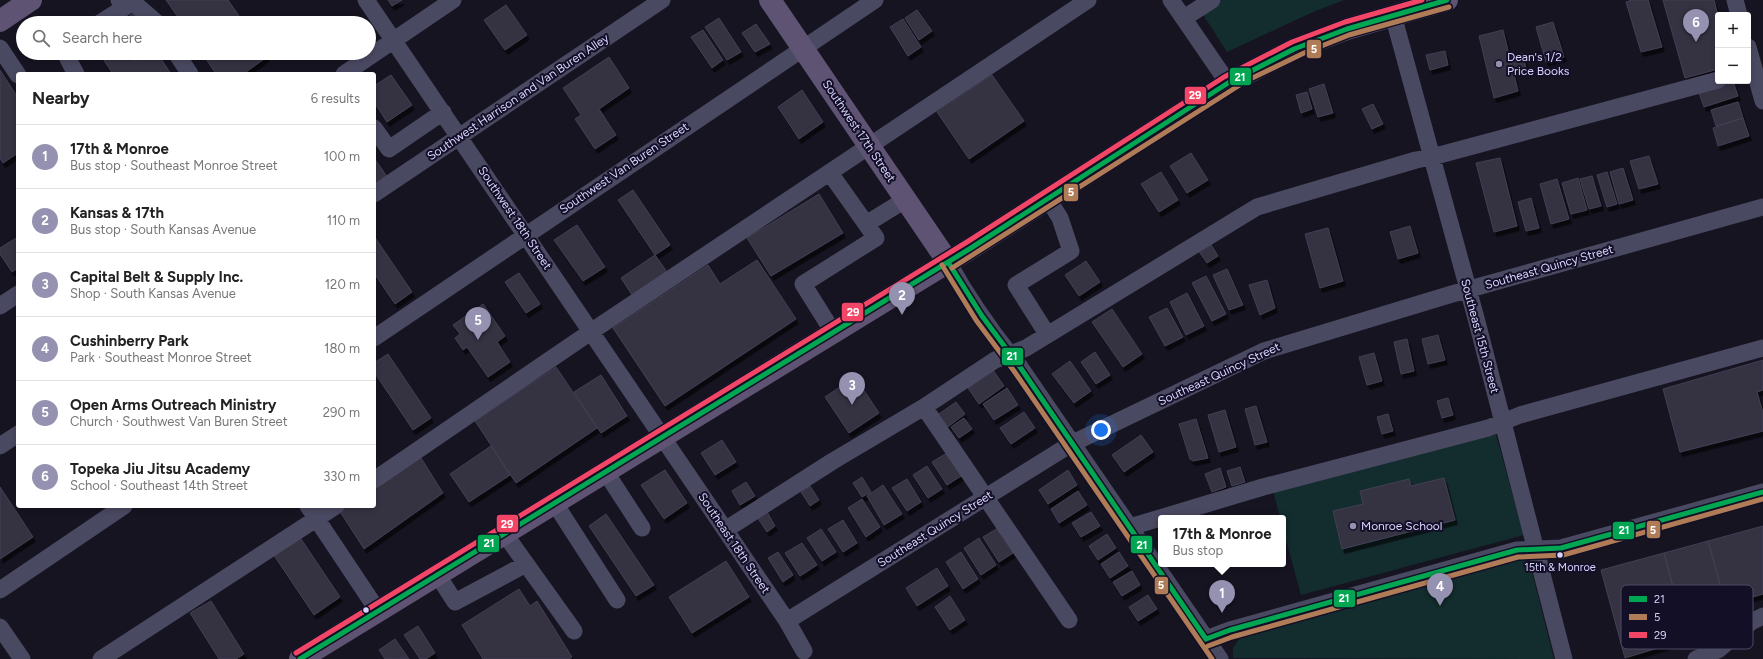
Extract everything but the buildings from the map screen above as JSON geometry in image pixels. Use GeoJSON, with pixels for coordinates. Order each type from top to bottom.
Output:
{"type":"FeatureCollection","features":[{"type":"Feature","properties":{"kind":"main road"},"geometry":{"type":"LineString","coordinates":[[0,21],[31,0]]}},
{"type":"Feature","properties":{"kind":"main road","name":"Southwest 17th Street"},"geometry":{"type":"LineString","coordinates":[[770,0],[948,262]]}},
{"type":"Feature","properties":{"kind":"main road"},"geometry":{"type":"LineString","coordinates":[[300,659],[948,262],[1228,83],[1294,49],[1347,28],[1447,0]]}},
{"type":"Feature","properties":{"kind":"street","name":"Southwest 18th Street"},"geometry":{"type":"LineString","coordinates":[[366,0],[662,436]]}},
{"type":"Feature","properties":{"kind":"street"},"geometry":{"type":"LineString","coordinates":[[376,52],[453,0]]}},
{"type":"Feature","properties":{"kind":"street","name":"Southwest Harrison and Van Buren Alley"},"geometry":{"type":"LineString","coordinates":[[376,193],[662,0]]}},
{"type":"Feature","properties":{"kind":"street","name":"Southwest Van Buren Street"},"geometry":{"type":"LineString","coordinates":[[376,337],[875,0]]}},
{"type":"Feature","properties":{"kind":"street"},"geometry":{"type":"LineString","coordinates":[[376,479],[592,331],[870,147],[1088,0]]}},
{"type":"Feature","properties":{"kind":"street"},"geometry":{"type":"LineString","coordinates":[[1171,0],[1228,83]]}},
{"type":"Feature","properties":{"kind":"street"},"geometry":{"type":"LineString","coordinates":[[1184,18],[1212,0]]}},
{"type":"Feature","properties":{"kind":"street"},"geometry":{"type":"LineString","coordinates":[[1735,0],[1738,12]]}},
{"type":"Feature","properties":{"kind":"street"},"geometry":{"type":"LineString","coordinates":[[108,16],[126,1],[146,16]]}},
{"type":"Feature","properties":{"kind":"street","name":"Southeast 15th Street"},"geometry":{"type":"LineString","coordinates":[[1394,15],[1537,550],[1564,659]]}},
{"type":"Feature","properties":{"kind":"street"},"geometry":{"type":"LineString","coordinates":[[0,48],[16,72]]}},
{"type":"Feature","properties":{"kind":"street"},"geometry":{"type":"LineString","coordinates":[[1748,48],[1763,101]]}},
{"type":"Feature","properties":{"kind":"street"},"geometry":{"type":"LineString","coordinates":[[69,60],[75,72]]}},
{"type":"Feature","properties":{"kind":"street"},"geometry":{"type":"LineString","coordinates":[[181,60],[189,72]]}},
{"type":"Feature","properties":{"kind":"street"},"geometry":{"type":"LineString","coordinates":[[347,72],[364,60]]}},
{"type":"Feature","properties":{"kind":"street"},"geometry":{"type":"LineString","coordinates":[[725,530],[833,461],[924,407],[995,360],[1026,348],[1257,207],[1416,160],[1715,81]]}},
{"type":"Feature","properties":{"kind":"street"},"geometry":{"type":"LineString","coordinates":[[376,131],[389,149],[442,112]]}},
{"type":"Feature","properties":{"kind":"street"},"geometry":{"type":"LineString","coordinates":[[830,173],[876,238],[803,284],[834,332]]}},
{"type":"Feature","properties":{"kind":"street"},"geometry":{"type":"LineString","coordinates":[[1047,334],[1016,284],[1071,251],[1060,218],[1048,199]]}},
{"type":"Feature","properties":{"kind":"street"},"geometry":{"type":"LineString","coordinates":[[866,224],[906,200]]}},
{"type":"Feature","properties":{"kind":"street","name":"Southeast Quincy Street"},"geometry":{"type":"LineString","coordinates":[[787,621],[1071,444],[1264,351],[1468,290],[1763,207]]}},
{"type":"Feature","properties":{"kind":"street"},"geometry":{"type":"LineString","coordinates":[[948,262],[962,288],[995,337],[1009,354],[1130,527],[1220,659]]}},
{"type":"Feature","properties":{"kind":"street"},"geometry":{"type":"LineString","coordinates":[[0,306],[16,295]]}},
{"type":"Feature","properties":{"kind":"street"},"geometry":{"type":"LineString","coordinates":[[1170,515],[1263,487],[1488,428],[1520,415],[1763,348]]}},
{"type":"Feature","properties":{"kind":"street"},"geometry":{"type":"LineString","coordinates":[[924,407],[1069,620]]}},
{"type":"Feature","properties":{"kind":"street","name":"Southeast 18th Street"},"geometry":{"type":"LineString","coordinates":[[662,436],[787,621],[804,651]]}},
{"type":"Feature","properties":{"kind":"street"},"geometry":{"type":"LineString","coordinates":[[605,471],[642,528]]}},
{"type":"Feature","properties":{"kind":"street"},"geometry":{"type":"LineString","coordinates":[[1206,639],[1246,626],[1517,550],[1561,548],[1763,492]]}},
{"type":"Feature","properties":{"kind":"street"},"geometry":{"type":"LineString","coordinates":[[554,502],[617,600]]}},
{"type":"Feature","properties":{"kind":"street"},"geometry":{"type":"LineString","coordinates":[[0,590],[121,508]]}},
{"type":"Feature","properties":{"kind":"street"},"geometry":{"type":"LineString","coordinates":[[101,659],[312,513],[329,508]]}},
{"type":"Feature","properties":{"kind":"street"},"geometry":{"type":"LineString","coordinates":[[312,513],[378,611]]}},
{"type":"Feature","properties":{"kind":"street"},"geometry":{"type":"LineString","coordinates":[[1130,527],[1158,519]]}},
{"type":"Feature","properties":{"kind":"street"},"geometry":{"type":"LineString","coordinates":[[504,533],[555,602],[574,631]]}},
{"type":"Feature","properties":{"kind":"street"},"geometry":{"type":"LineString","coordinates":[[437,574],[455,602],[526,564]]}},
{"type":"Feature","properties":{"kind":"street"},"geometry":{"type":"LineString","coordinates":[[1753,621],[1763,616]]}},
{"type":"Feature","properties":{"kind":"street"},"geometry":{"type":"LineString","coordinates":[[0,627],[22,659]]}},
{"type":"Feature","properties":{"kind":"street"},"geometry":{"type":"LineString","coordinates":[[1696,659],[1719,649]]}},
{"type":"Feature","properties":{"kind":"green space"},"geometry":{"type":"Polygon","coordinates":[[[1222,0],[1344,0],[1313,12],[1227,52],[1202,13],[1222,0]]]}},
{"type":"Feature","properties":{"kind":"green space"},"geometry":{"type":"Polygon","coordinates":[[[1495,431],[1524,535],[1301,595],[1286,540],[1286,515],[1279,515],[1273,490],[1495,431]]]}},
{"type":"Feature","properties":{"kind":"green space"},"geometry":{"type":"Polygon","coordinates":[[[1519,556],[1525,557],[1530,564],[1554,659],[1233,658],[1233,648],[1242,635],[1519,556]]]}},
{"type":"Feature","properties":{"kind":"transit line","name":"29"},"geometry":{"type":"LineString","coordinates":[[296,653],[967,242],[1224,77],[1292,42],[1345,22],[1422,0]]}},
{"type":"Feature","properties":{"kind":"transit line","name":"21"},"geometry":{"type":"LineString","coordinates":[[300,659],[971,248],[1228,83],[1294,49],[1347,29],[1447,0]]}},
{"type":"Feature","properties":{"kind":"transit line","name":"5"},"geometry":{"type":"LineString","coordinates":[[952,268],[1246,81],[1304,53],[1349,35],[1449,7]]}},
{"type":"Feature","properties":{"kind":"transit line","name":"21"},"geometry":{"type":"LineString","coordinates":[[948,262],[982,316],[1020,367],[1206,639]]}},
{"type":"Feature","properties":{"kind":"transit line","name":"5"},"geometry":{"type":"LineString","coordinates":[[942,265],[976,320],[1014,371],[1212,659]]}},
{"type":"Feature","properties":{"kind":"transit line","name":"21"},"geometry":{"type":"LineString","coordinates":[[1206,639],[1230,630],[1517,550],[1561,548],[1763,492]]}},
{"type":"Feature","properties":{"kind":"transit line","name":"5"},"geometry":{"type":"LineString","coordinates":[[1208,646],[1232,637],[1518,557],[1563,555],[1763,499]]}},
{"type":"Feature","properties":{"kind":"place","name":"Topeka Jiu Jitsu Academy"},"geometry":{"type":"Point","coordinates":[1696,42]}},
{"type":"Feature","properties":{"kind":"place","name":"Dean's 1/2 Price Books"},"geometry":{"type":"Point","coordinates":[1499,64]}},
{"type":"Feature","properties":{"kind":"place","name":"Kansas & 17th"},"geometry":{"type":"Point","coordinates":[902,315]}},
{"type":"Feature","properties":{"kind":"place","name":"Open Arms Outreach Ministry"},"geometry":{"type":"Point","coordinates":[478,340]}},
{"type":"Feature","properties":{"kind":"place","name":"Capital Belt & Supply Inc."},"geometry":{"type":"Point","coordinates":[852,405]}},
{"type":"Feature","properties":{"kind":"place","name":"Monroe School"},"geometry":{"type":"Point","coordinates":[1353,526]}},
{"type":"Feature","properties":{"kind":"place","name":"15th & Monroe"},"geometry":{"type":"Point","coordinates":[1560,555]}},
{"type":"Feature","properties":{"kind":"place","name":"Cushinberry Park"},"geometry":{"type":"Point","coordinates":[1440,606]}},
{"type":"Feature","properties":{"kind":"place","name":"17th & Monroe"},"geometry":{"type":"Point","coordinates":[1222,613]}}]}
